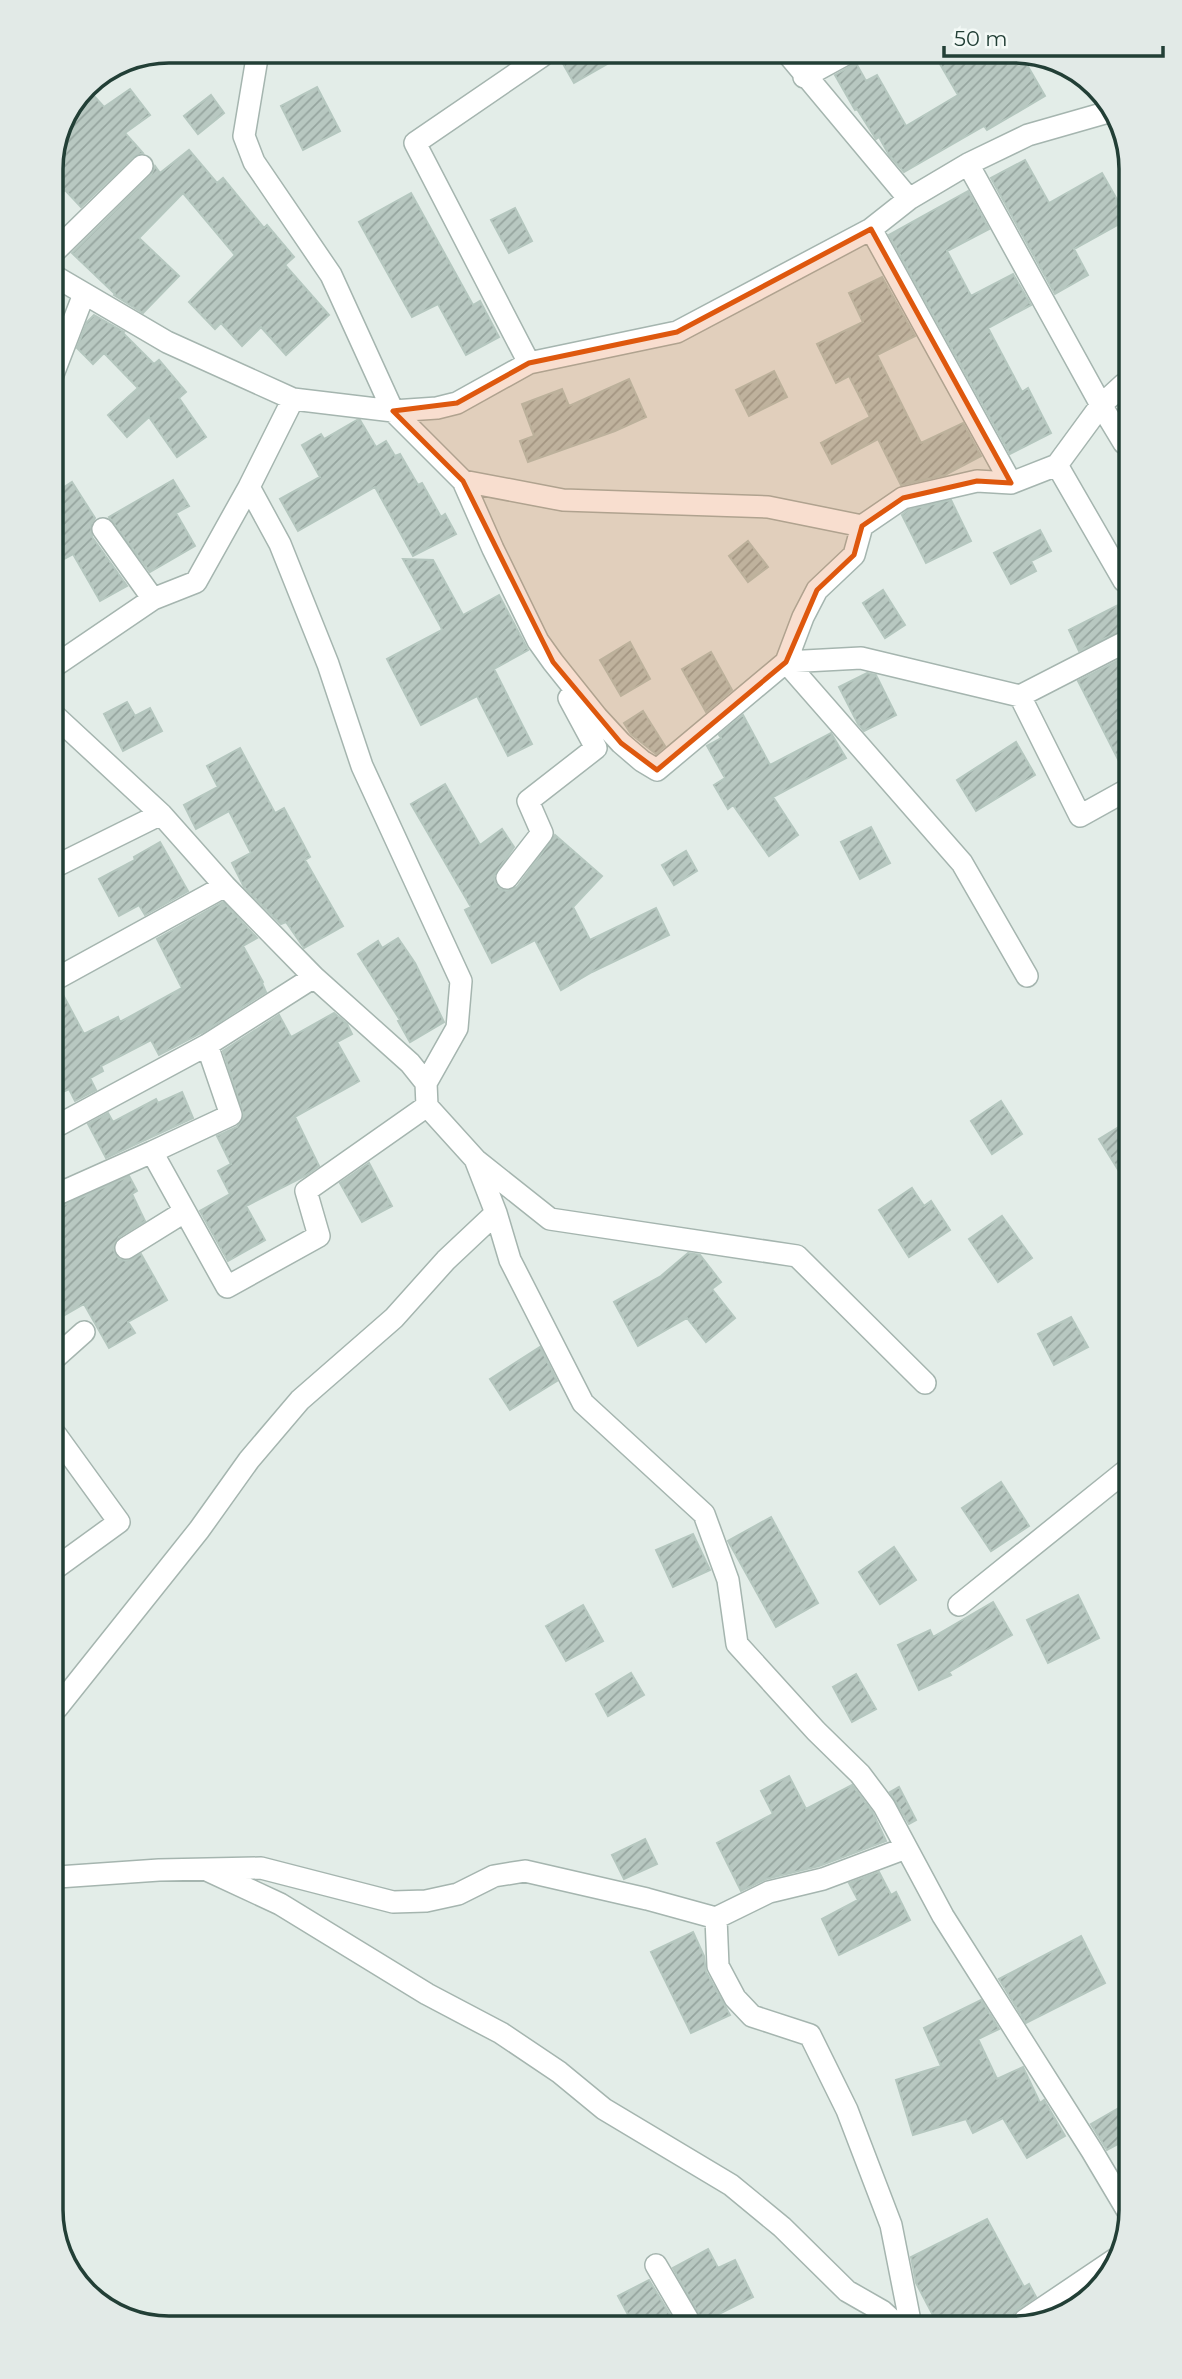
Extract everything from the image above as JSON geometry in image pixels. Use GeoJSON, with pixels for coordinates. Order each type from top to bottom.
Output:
{"type":"FeatureCollection","features":[{"type":"Feature","properties":{"kind":"street"},"geometry":{"type":"LineString","coordinates":[[256,63],[244,136],[254,162],[331,275],[393,411],[464,481],[493,549],[538,641],[596,748],[528,801],[542,833],[507,878]]}},
{"type":"Feature","properties":{"kind":"street"},"geometry":{"type":"LineString","coordinates":[[529,363],[415,143],[531,63]]}},
{"type":"Feature","properties":{"kind":"street"},"geometry":{"type":"LineString","coordinates":[[794,63],[909,199]]}},
{"type":"Feature","properties":{"kind":"street"},"geometry":{"type":"LineString","coordinates":[[804,77],[830,63]]}},
{"type":"Feature","properties":{"kind":"street"},"geometry":{"type":"LineString","coordinates":[[63,282],[167,342],[293,399],[393,411],[437,408],[457,403],[529,363],[677,332],[871,229],[909,199],[968,164],[1028,135],[1103,113]]}},
{"type":"Feature","properties":{"kind":"street"},"geometry":{"type":"LineString","coordinates":[[968,164],[1119,435]]}},
{"type":"Feature","properties":{"kind":"street"},"geometry":{"type":"LineString","coordinates":[[63,243],[142,166]]}},
{"type":"Feature","properties":{"kind":"street"},"geometry":{"type":"LineString","coordinates":[[871,229],[1012,483]]}},
{"type":"Feature","properties":{"kind":"street"},"geometry":{"type":"LineString","coordinates":[[63,349],[84,295]]}},
{"type":"Feature","properties":{"kind":"street"},"geometry":{"type":"LineString","coordinates":[[538,641],[605,726],[642,761],[657,770],[786,662],[803,617],[817,590],[854,555],[862,526],[903,498],[977,481],[1012,483],[1057,465],[1101,405],[1119,389]]}},
{"type":"Feature","properties":{"kind":"street"},"geometry":{"type":"LineString","coordinates":[[63,660],[153,599],[196,582],[249,487],[293,399]]}},
{"type":"Feature","properties":{"kind":"street"},"geometry":{"type":"LineString","coordinates":[[1057,465],[1119,572]]}},
{"type":"Feature","properties":{"kind":"street"},"geometry":{"type":"LineString","coordinates":[[464,481],[563,500],[768,507],[862,526]]}},
{"type":"Feature","properties":{"kind":"street"},"geometry":{"type":"LineString","coordinates":[[249,487],[280,544],[328,664],[362,766],[461,981],[457,1028],[426,1083],[427,1106],[475,1159],[550,1219],[796,1256],[925,1383]]}},
{"type":"Feature","properties":{"kind":"street"},"geometry":{"type":"LineString","coordinates":[[103,529],[153,599]]}},
{"type":"Feature","properties":{"kind":"street"},"geometry":{"type":"LineString","coordinates":[[786,662],[862,658],[1020,696],[1119,645]]}},
{"type":"Feature","properties":{"kind":"street"},"geometry":{"type":"LineString","coordinates":[[786,662],[962,863],[1027,975]]}},
{"type":"Feature","properties":{"kind":"street"},"geometry":{"type":"LineString","coordinates":[[1020,696],[1080,816],[1119,795]]}},
{"type":"Feature","properties":{"kind":"street"},"geometry":{"type":"LineString","coordinates":[[63,722],[161,814],[225,886],[314,977],[410,1063],[426,1083]]}},
{"type":"Feature","properties":{"kind":"street"},"geometry":{"type":"LineString","coordinates":[[63,863],[161,814]]}},
{"type":"Feature","properties":{"kind":"street"},"geometry":{"type":"LineString","coordinates":[[63,975],[225,886]]}},
{"type":"Feature","properties":{"kind":"street"},"geometry":{"type":"LineString","coordinates":[[63,1123],[206,1045],[314,977]]}},
{"type":"Feature","properties":{"kind":"street"},"geometry":{"type":"LineString","coordinates":[[63,1192],[231,1115],[206,1045]]}},
{"type":"Feature","properties":{"kind":"street"},"geometry":{"type":"LineString","coordinates":[[152,1152],[228,1287],[319,1236],[306,1191],[427,1106]]}},
{"type":"Feature","properties":{"kind":"street"},"geometry":{"type":"LineString","coordinates":[[475,1159],[496,1213],[510,1260],[583,1403],[704,1514],[728,1580],[737,1644],[816,1731],[860,1774],[884,1806],[943,1916],[1119,2196]]}},
{"type":"Feature","properties":{"kind":"street"},"geometry":{"type":"LineString","coordinates":[[126,1248],[184,1212]]}},
{"type":"Feature","properties":{"kind":"street"},"geometry":{"type":"LineString","coordinates":[[63,1700],[199,1530],[248,1460],[300,1400],[394,1318],[446,1260],[496,1213]]}},
{"type":"Feature","properties":{"kind":"street"},"geometry":{"type":"LineString","coordinates":[[63,1351],[84,1332]]}},
{"type":"Feature","properties":{"kind":"street"},"geometry":{"type":"LineString","coordinates":[[63,1445],[119,1522],[63,1563]]}},
{"type":"Feature","properties":{"kind":"street"},"geometry":{"type":"LineString","coordinates":[[959,1605],[1119,1476]]}},
{"type":"Feature","properties":{"kind":"street"},"geometry":{"type":"LineString","coordinates":[[63,1877],[159,1870],[261,1868],[393,1902],[426,1902],[458,1894],[494,1877],[525,1871],[716,1918],[769,1892],[823,1880],[906,1848]]}},
{"type":"Feature","properties":{"kind":"street"},"geometry":{"type":"LineString","coordinates":[[204,1869],[280,1904],[427,1994],[501,2033],[559,2072],[604,2109],[731,2185],[782,2227],[847,2291],[887,2316]]}},
{"type":"Feature","properties":{"kind":"street"},"geometry":{"type":"LineString","coordinates":[[716,1918],[718,1966],[735,1998],[752,2016],[810,2035],[847,2110],[891,2225],[909,2316]]}},
{"type":"Feature","properties":{"kind":"street"},"geometry":{"type":"LineString","coordinates":[[656,2265],[686,2316]]}},
{"type":"Feature","properties":{"kind":"street"},"geometry":{"type":"LineString","coordinates":[[1034,2314],[1101,2269]]}},
{"type":"Feature","properties":{"kind":"highlighted area"},"geometry":{"type":"Polygon","coordinates":[[[871,229],[1011,483],[977,481],[903,498],[862,526],[854,555],[817,590],[786,662],[657,770],[621,743],[553,662],[463,481],[393,411],[457,403],[529,363],[677,332],[871,229]]]}},
{"type":"Feature","properties":{"kind":"building"},"geometry":{"type":"Polygon","coordinates":[[[563,63],[609,63],[574,83],[563,63]]]}},
{"type":"Feature","properties":{"kind":"building"},"geometry":{"type":"Polygon","coordinates":[[[856,63],[866,81],[877,75],[906,126],[958,95],[939,63],[1026,64],[1045,96],[987,130],[984,126],[904,172],[889,155],[879,137],[876,139],[857,109],[855,110],[835,75],[856,63]]]}},
{"type":"Feature","properties":{"kind":"building"},"geometry":{"type":"Polygon","coordinates":[[[317,87],[340,131],[303,150],[281,106],[317,87]]]}},
{"type":"Feature","properties":{"kind":"building"},"geometry":{"type":"Polygon","coordinates":[[[130,89],[150,115],[125,133],[143,153],[133,157],[81,207],[65,190],[63,192],[63,162],[67,141],[74,122],[86,103],[94,96],[104,107],[130,89]]]}},
{"type":"Feature","properties":{"kind":"building"},"geometry":{"type":"Polygon","coordinates":[[[211,95],[224,113],[198,134],[184,116],[211,95]]]}},
{"type":"Feature","properties":{"kind":"building"},"geometry":{"type":"Polygon","coordinates":[[[189,150],[217,183],[223,178],[264,228],[267,225],[294,257],[285,265],[329,315],[286,355],[261,327],[242,346],[221,323],[215,329],[189,302],[235,255],[183,193],[139,238],[179,276],[143,313],[114,295],[72,253],[151,175],[155,166],[160,173],[189,150]]]}},
{"type":"Feature","properties":{"kind":"building"},"geometry":{"type":"Polygon","coordinates":[[[1025,160],[1049,203],[1102,173],[1119,203],[1119,224],[1074,249],[1088,275],[1055,294],[991,178],[1025,160]]]}},
{"type":"Feature","properties":{"kind":"building"},"geometry":{"type":"Polygon","coordinates":[[[968,191],[989,229],[947,251],[971,296],[1013,274],[1031,305],[988,328],[1022,392],[1028,388],[1051,433],[1010,454],[889,235],[968,191]]]}},
{"type":"Feature","properties":{"kind":"building"},"geometry":{"type":"Polygon","coordinates":[[[411,193],[473,305],[480,301],[499,337],[466,355],[438,304],[412,317],[359,222],[411,193]]]}},
{"type":"Feature","properties":{"kind":"building"},"geometry":{"type":"Polygon","coordinates":[[[515,208],[532,241],[509,253],[491,220],[515,208]]]}},
{"type":"Feature","properties":{"kind":"building"},"geometry":{"type":"Polygon","coordinates":[[[882,277],[915,336],[877,355],[921,443],[963,423],[981,456],[945,475],[901,485],[878,439],[832,464],[821,443],[870,417],[849,376],[836,383],[817,344],[863,322],[849,293],[882,277]]]}},
{"type":"Feature","properties":{"kind":"building"},"geometry":{"type":"Polygon","coordinates":[[[94,315],[124,332],[154,364],[159,360],[186,392],[179,398],[206,437],[177,457],[149,417],[127,437],[108,415],[138,388],[104,353],[93,364],[77,348],[87,322],[94,315]]]}},
{"type":"Feature","properties":{"kind":"building"},"geometry":{"type":"Polygon","coordinates":[[[774,371],[787,397],[749,416],[736,390],[774,371]]]}},
{"type":"Feature","properties":{"kind":"building"},"geometry":{"type":"Polygon","coordinates":[[[629,379],[646,417],[528,462],[520,441],[534,436],[522,404],[562,389],[569,406],[629,379]]]}},
{"type":"Feature","properties":{"kind":"building"},"geometry":{"type":"Polygon","coordinates":[[[360,420],[376,447],[386,441],[395,456],[400,454],[418,485],[422,483],[441,517],[445,514],[456,534],[413,556],[375,487],[298,531],[280,499],[320,477],[302,445],[321,434],[324,439],[360,420]]]}},
{"type":"Feature","properties":{"kind":"building"},"geometry":{"type":"Polygon","coordinates":[[[173,480],[189,506],[176,513],[195,546],[150,572],[109,517],[173,480]]]}},
{"type":"Feature","properties":{"kind":"building"},"geometry":{"type":"Polygon","coordinates":[[[72,482],[95,518],[91,524],[92,537],[127,586],[100,601],[73,554],[63,560],[63,488],[72,482]]]}},
{"type":"Feature","properties":{"kind":"building"},"geometry":{"type":"Polygon","coordinates":[[[951,500],[971,541],[926,563],[902,515],[908,510],[951,500]]]}},
{"type":"Feature","properties":{"kind":"building"},"geometry":{"type":"Polygon","coordinates":[[[1040,530],[1051,551],[1031,561],[1036,571],[1011,584],[994,553],[1040,530]]]}},
{"type":"Feature","properties":{"kind":"building"},"geometry":{"type":"Polygon","coordinates":[[[748,541],[768,567],[748,582],[729,556],[748,541]]]}},
{"type":"Feature","properties":{"kind":"building"},"geometry":{"type":"Polygon","coordinates":[[[403,559],[433,560],[463,615],[499,595],[528,650],[494,669],[532,744],[508,756],[477,696],[421,725],[387,659],[442,630],[403,559]]]}},
{"type":"Feature","properties":{"kind":"building"},"geometry":{"type":"Polygon","coordinates":[[[883,590],[905,625],[885,638],[863,603],[883,590]]]}},
{"type":"Feature","properties":{"kind":"building"},"geometry":{"type":"Polygon","coordinates":[[[1119,605],[1119,632],[1079,651],[1069,630],[1119,605]]]}},
{"type":"Feature","properties":{"kind":"building"},"geometry":{"type":"Polygon","coordinates":[[[630,642],[650,679],[621,696],[600,660],[630,642]]]}},
{"type":"Feature","properties":{"kind":"building"},"geometry":{"type":"Polygon","coordinates":[[[711,652],[732,690],[706,712],[682,669],[711,652]]]}},
{"type":"Feature","properties":{"kind":"building"},"geometry":{"type":"Polygon","coordinates":[[[1119,660],[1119,761],[1078,681],[1119,660]]]}},
{"type":"Feature","properties":{"kind":"building"},"geometry":{"type":"Polygon","coordinates":[[[867,673],[876,675],[896,715],[864,731],[839,687],[867,673]]]}},
{"type":"Feature","properties":{"kind":"building"},"geometry":{"type":"Polygon","coordinates":[[[127,702],[135,716],[150,708],[162,731],[123,751],[104,714],[127,702]]]}},
{"type":"Feature","properties":{"kind":"building"},"geometry":{"type":"Polygon","coordinates":[[[643,711],[665,746],[656,754],[631,734],[624,723],[643,711]]]}},
{"type":"Feature","properties":{"kind":"building"},"geometry":{"type":"Polygon","coordinates":[[[743,715],[770,765],[831,733],[846,758],[773,797],[798,835],[769,856],[733,805],[728,809],[714,785],[725,778],[707,746],[721,738],[719,735],[743,715]]]}},
{"type":"Feature","properties":{"kind":"building"},"geometry":{"type":"Polygon","coordinates":[[[1016,742],[1035,775],[976,811],[957,780],[1016,742]]]}},
{"type":"Feature","properties":{"kind":"building"},"geometry":{"type":"Polygon","coordinates":[[[240,748],[275,813],[284,808],[310,857],[305,860],[343,926],[304,948],[286,922],[281,924],[244,887],[232,863],[251,853],[229,811],[196,829],[184,805],[218,787],[207,766],[240,748]]]}},
{"type":"Feature","properties":{"kind":"building"},"geometry":{"type":"Polygon","coordinates":[[[445,784],[480,845],[502,829],[514,847],[494,876],[495,884],[500,889],[506,891],[517,887],[555,835],[602,876],[573,907],[590,940],[656,908],[669,935],[561,990],[535,940],[492,963],[465,910],[471,907],[411,804],[445,784]]]}},
{"type":"Feature","properties":{"kind":"building"},"geometry":{"type":"Polygon","coordinates":[[[871,827],[890,863],[860,879],[841,842],[871,827]]]}},
{"type":"Feature","properties":{"kind":"building"},"geometry":{"type":"Polygon","coordinates":[[[160,842],[188,891],[145,915],[139,905],[119,916],[99,879],[135,860],[134,857],[160,842]]]}},
{"type":"Feature","properties":{"kind":"building"},"geometry":{"type":"Polygon","coordinates":[[[686,851],[697,871],[674,885],[662,865],[686,851]]]}},
{"type":"Feature","properties":{"kind":"building"},"geometry":{"type":"Polygon","coordinates":[[[223,902],[257,938],[243,946],[266,992],[205,1031],[159,1055],[151,1040],[101,1066],[103,1071],[90,1078],[96,1090],[75,1101],[69,1089],[63,1092],[63,995],[84,1034],[118,1017],[120,1022],[182,988],[157,939],[223,902]]]}},
{"type":"Feature","properties":{"kind":"building"},"geometry":{"type":"Polygon","coordinates":[[[398,938],[415,963],[444,1022],[410,1042],[398,1021],[400,1020],[358,954],[378,941],[382,948],[398,938]]]}},
{"type":"Feature","properties":{"kind":"building"},"geometry":{"type":"Polygon","coordinates":[[[334,1013],[347,1024],[352,1034],[337,1042],[359,1081],[295,1117],[319,1166],[246,1206],[265,1240],[228,1261],[200,1211],[230,1194],[218,1171],[231,1164],[217,1136],[237,1127],[244,1116],[223,1051],[279,1015],[291,1037],[334,1013]]]}},
{"type":"Feature","properties":{"kind":"building"},"geometry":{"type":"Polygon","coordinates":[[[182,1092],[193,1118],[106,1158],[88,1124],[108,1113],[113,1122],[156,1099],[158,1103],[182,1092]]]}},
{"type":"Feature","properties":{"kind":"building"},"geometry":{"type":"Polygon","coordinates":[[[1001,1101],[1022,1134],[992,1154],[971,1121],[1001,1101]]]}},
{"type":"Feature","properties":{"kind":"building"},"geometry":{"type":"Polygon","coordinates":[[[1119,1127],[1119,1171],[1099,1139],[1119,1127]]]}},
{"type":"Feature","properties":{"kind":"building"},"geometry":{"type":"Polygon","coordinates":[[[369,1163],[392,1206],[362,1222],[340,1183],[369,1163]]]}},
{"type":"Feature","properties":{"kind":"building"},"geometry":{"type":"Polygon","coordinates":[[[129,1176],[137,1191],[132,1194],[145,1221],[119,1237],[113,1249],[119,1259],[126,1261],[141,1254],[167,1300],[128,1322],[135,1333],[109,1348],[84,1304],[63,1316],[63,1205],[129,1176]]]}},
{"type":"Feature","properties":{"kind":"building"},"geometry":{"type":"Polygon","coordinates":[[[912,1188],[924,1206],[931,1201],[950,1230],[909,1257],[879,1210],[912,1188]]]}},
{"type":"Feature","properties":{"kind":"building"},"geometry":{"type":"Polygon","coordinates":[[[1002,1216],[1032,1258],[998,1282],[969,1239],[1002,1216]]]}},
{"type":"Feature","properties":{"kind":"building"},"geometry":{"type":"Polygon","coordinates":[[[688,1253],[700,1255],[721,1282],[712,1289],[735,1318],[706,1342],[687,1318],[638,1346],[614,1302],[661,1276],[688,1253]]]}},
{"type":"Feature","properties":{"kind":"building"},"geometry":{"type":"Polygon","coordinates":[[[1071,1317],[1088,1347],[1054,1365],[1038,1334],[1071,1317]]]}},
{"type":"Feature","properties":{"kind":"building"},"geometry":{"type":"Polygon","coordinates":[[[540,1347],[557,1381],[510,1410],[490,1379],[540,1347]]]}},
{"type":"Feature","properties":{"kind":"building"},"geometry":{"type":"Polygon","coordinates":[[[1001,1482],[1029,1526],[991,1551],[962,1508],[1001,1482]]]}},
{"type":"Feature","properties":{"kind":"building"},"geometry":{"type":"Polygon","coordinates":[[[771,1517],[818,1603],[776,1627],[728,1541],[771,1517]]]}},
{"type":"Feature","properties":{"kind":"building"},"geometry":{"type":"Polygon","coordinates":[[[693,1534],[710,1570],[673,1587],[656,1550],[693,1534]]]}},
{"type":"Feature","properties":{"kind":"building"},"geometry":{"type":"Polygon","coordinates":[[[894,1547],[916,1580],[880,1604],[859,1572],[894,1547]]]}},
{"type":"Feature","properties":{"kind":"building"},"geometry":{"type":"Polygon","coordinates":[[[1078,1595],[1099,1638],[1048,1663],[1027,1620],[1078,1595]]]}},
{"type":"Feature","properties":{"kind":"building"},"geometry":{"type":"Polygon","coordinates":[[[993,1602],[1012,1635],[949,1672],[951,1675],[919,1690],[898,1645],[930,1630],[933,1637],[993,1602]]]}},
{"type":"Feature","properties":{"kind":"building"},"geometry":{"type":"Polygon","coordinates":[[[583,1605],[603,1641],[566,1661],[546,1626],[583,1605]]]}},
{"type":"Feature","properties":{"kind":"building"},"geometry":{"type":"Polygon","coordinates":[[[631,1673],[644,1695],[608,1716],[596,1694],[631,1673]]]}},
{"type":"Feature","properties":{"kind":"building"},"geometry":{"type":"Polygon","coordinates":[[[856,1674],[876,1709],[852,1722],[833,1687],[856,1674]]]}},
{"type":"Feature","properties":{"kind":"building"},"geometry":{"type":"Polygon","coordinates":[[[789,1776],[806,1809],[852,1785],[873,1813],[886,1841],[819,1866],[766,1879],[741,1891],[717,1843],[773,1814],[761,1791],[789,1776]]]}},
{"type":"Feature","properties":{"kind":"building"},"geometry":{"type":"Polygon","coordinates":[[[899,1787],[916,1820],[909,1824],[890,1792],[899,1787]]]}},
{"type":"Feature","properties":{"kind":"building"},"geometry":{"type":"Polygon","coordinates":[[[645,1839],[657,1864],[624,1879],[612,1855],[645,1839]]]}},
{"type":"Feature","properties":{"kind":"building"},"geometry":{"type":"Polygon","coordinates":[[[879,1872],[891,1895],[896,1892],[910,1920],[839,1955],[822,1919],[858,1900],[849,1883],[879,1872]]]}},
{"type":"Feature","properties":{"kind":"building"},"geometry":{"type":"Polygon","coordinates":[[[693,1932],[704,1956],[706,1972],[730,2015],[691,2033],[651,1952],[693,1932]]]}},
{"type":"Feature","properties":{"kind":"building"},"geometry":{"type":"Polygon","coordinates":[[[1081,1936],[1105,1983],[1026,2023],[999,1979],[1081,1936]]]}},
{"type":"Feature","properties":{"kind":"building"},"geometry":{"type":"Polygon","coordinates":[[[981,2000],[999,2029],[978,2039],[997,2079],[1023,2067],[1040,2103],[1044,2100],[1065,2136],[1027,2158],[1003,2118],[973,2133],[966,2119],[913,2135],[896,2080],[941,2066],[924,2028],[981,2000]]]}},
{"type":"Feature","properties":{"kind":"building"},"geometry":{"type":"Polygon","coordinates":[[[1119,2108],[1119,2144],[1107,2150],[1091,2124],[1119,2108]]]}},
{"type":"Feature","properties":{"kind":"building"},"geometry":{"type":"Polygon","coordinates":[[[987,2219],[1024,2287],[1029,2284],[1036,2297],[1017,2310],[1014,2316],[933,2316],[916,2283],[911,2257],[987,2219]]]}},
{"type":"Feature","properties":{"kind":"building"},"geometry":{"type":"Polygon","coordinates":[[[708,2249],[718,2268],[735,2260],[753,2297],[715,2316],[700,2316],[673,2268],[708,2249]]]}},
{"type":"Feature","properties":{"kind":"building"},"geometry":{"type":"Polygon","coordinates":[[[649,2280],[671,2316],[629,2316],[618,2296],[649,2280]]]}}]}
